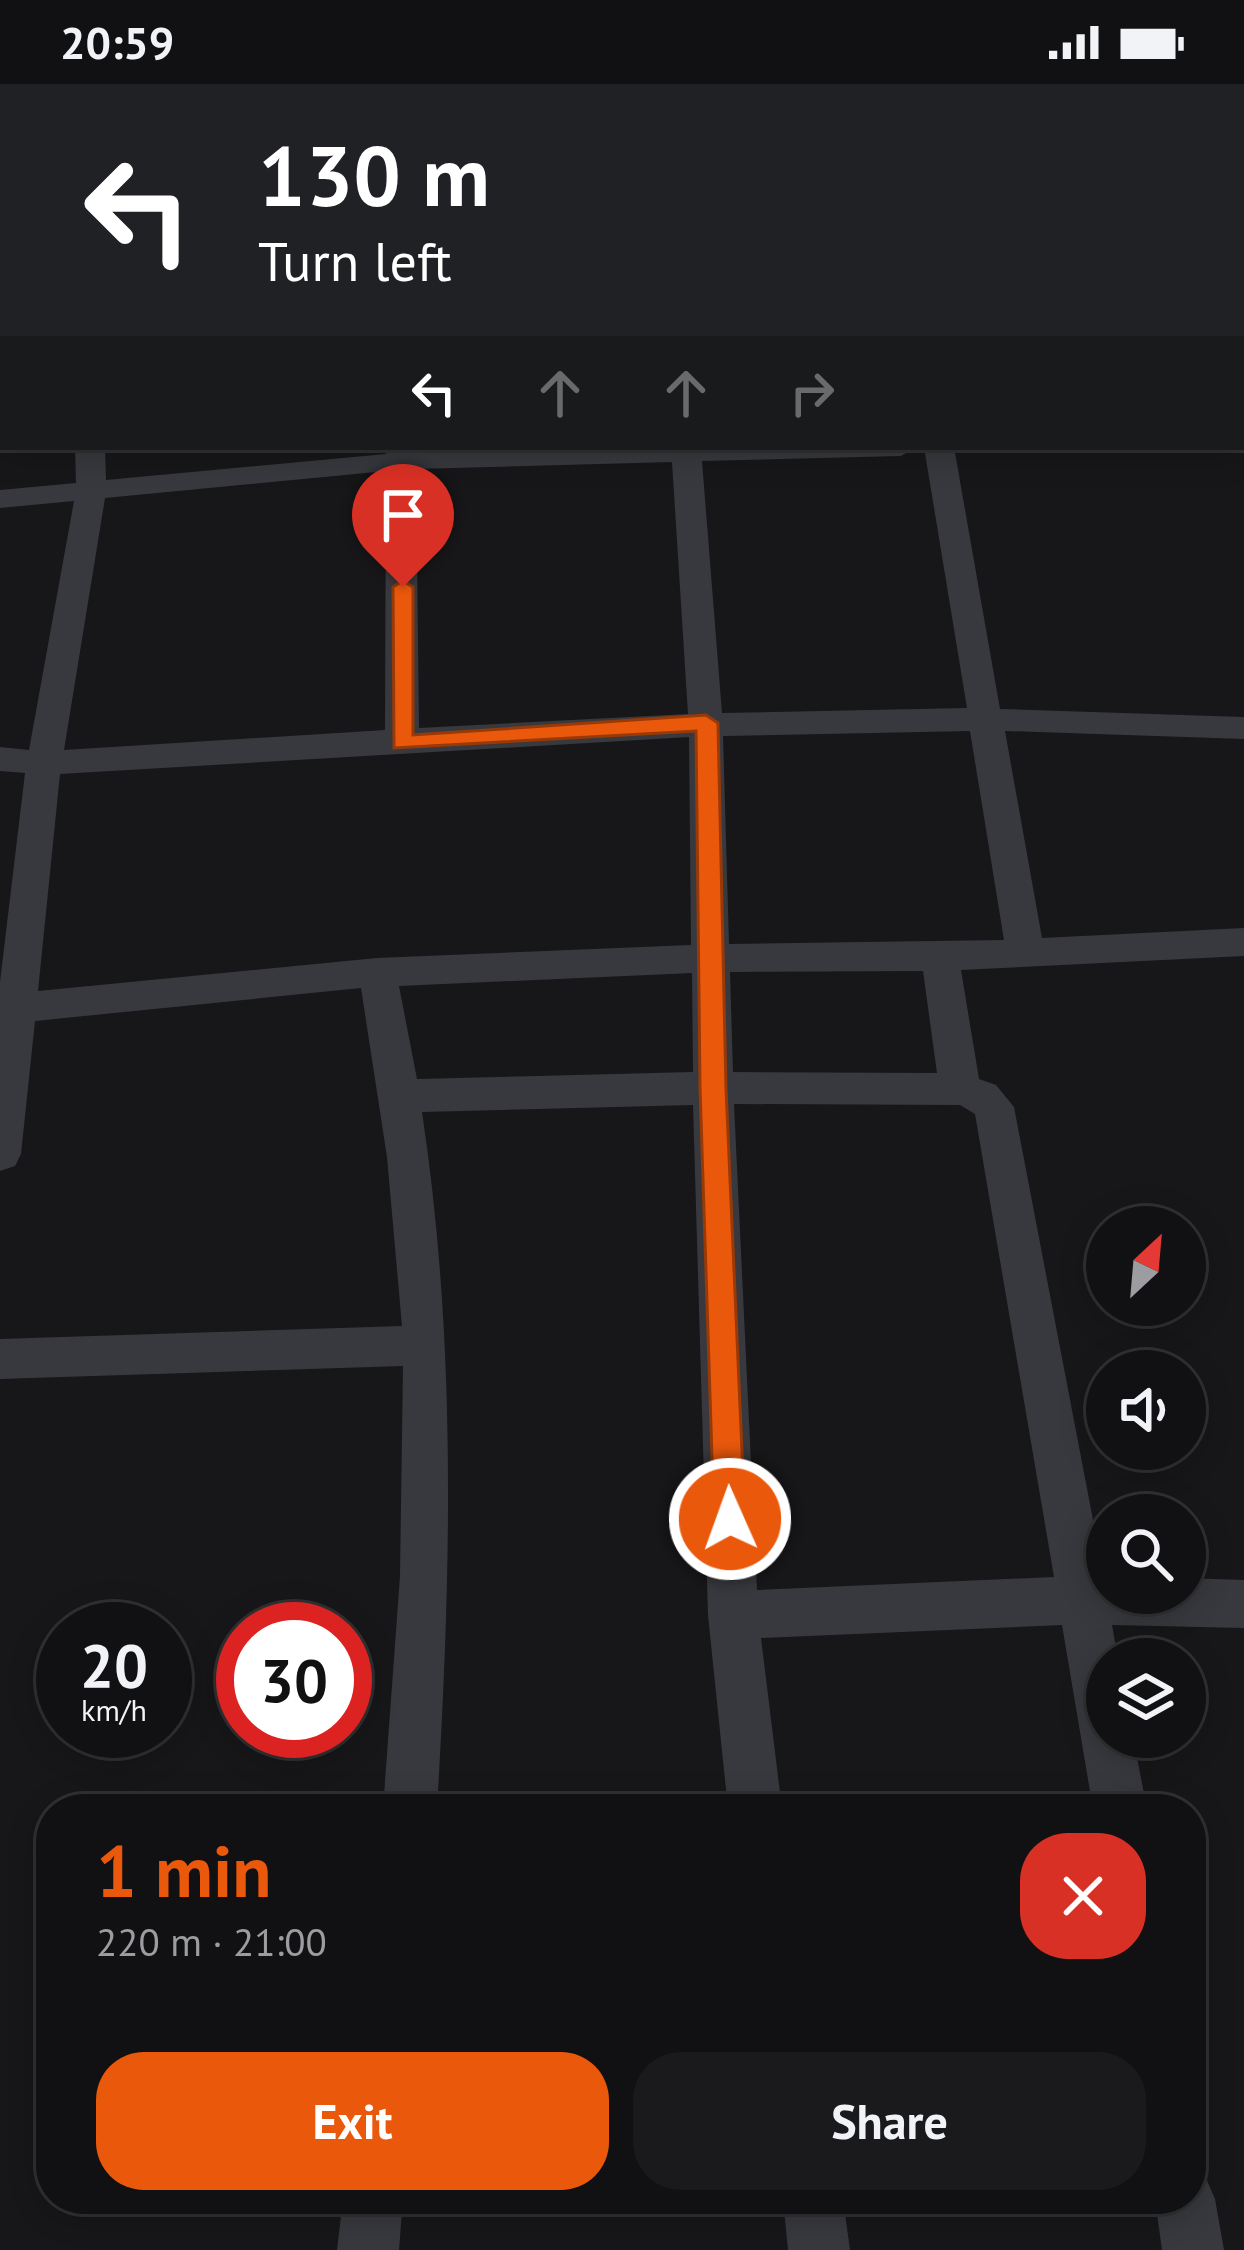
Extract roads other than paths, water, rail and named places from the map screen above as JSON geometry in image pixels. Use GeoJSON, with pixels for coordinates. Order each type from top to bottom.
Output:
{"type":"FeatureCollection","features":[{"type":"Feature","properties":{"kind":"street"},"geometry":{"type":"LineString","coordinates":[[0,1154],[8,1009],[91,490],[90,450]]}},
{"type":"Feature","properties":{"kind":"street"},"geometry":{"type":"LineString","coordinates":[[0,499],[401,454],[685,450],[706,723],[713,1088],[734,1615],[752,1794]]}},
{"type":"Feature","properties":{"kind":"street"},"geometry":{"type":"LineString","coordinates":[[940,450],[1025,952]]}},
{"type":"Feature","properties":{"kind":"street"},"geometry":{"type":"LineString","coordinates":[[401,454],[402,743]]}},
{"type":"Feature","properties":{"kind":"street"},"geometry":{"type":"LineString","coordinates":[[0,759],[44,764],[706,723],[986,721],[1244,728]]}},
{"type":"Feature","properties":{"kind":"street"},"geometry":{"type":"LineString","coordinates":[[8,1009],[377,972],[1244,942]]}},
{"type":"Feature","properties":{"kind":"street"},"geometry":{"type":"LineString","coordinates":[[940,956],[960,1089]]}},
{"type":"Feature","properties":{"kind":"street"},"geometry":{"type":"LineString","coordinates":[[377,972],[402,1096],[425,1345],[424,1585],[411,1794]]}},
{"type":"Feature","properties":{"kind":"street"},"geometry":{"type":"LineString","coordinates":[[402,1096],[713,1088],[960,1089],[982,1096],[994,1107],[1117,1794]]}},
{"type":"Feature","properties":{"kind":"street"},"geometry":{"type":"LineString","coordinates":[[0,1359],[425,1345]]}},
{"type":"Feature","properties":{"kind":"street"},"geometry":{"type":"LineString","coordinates":[[734,1615],[1081,1600],[1244,1604]]}},
{"type":"Feature","properties":{"kind":"street"},"geometry":{"type":"LineString","coordinates":[[368,2250],[372,2214]]}},
{"type":"Feature","properties":{"kind":"street"},"geometry":{"type":"LineString","coordinates":[[815,2214],[819,2250]]}},
{"type":"Feature","properties":{"kind":"street"},"geometry":{"type":"LineString","coordinates":[[1186,2214],[1192,2250]]}}]}
